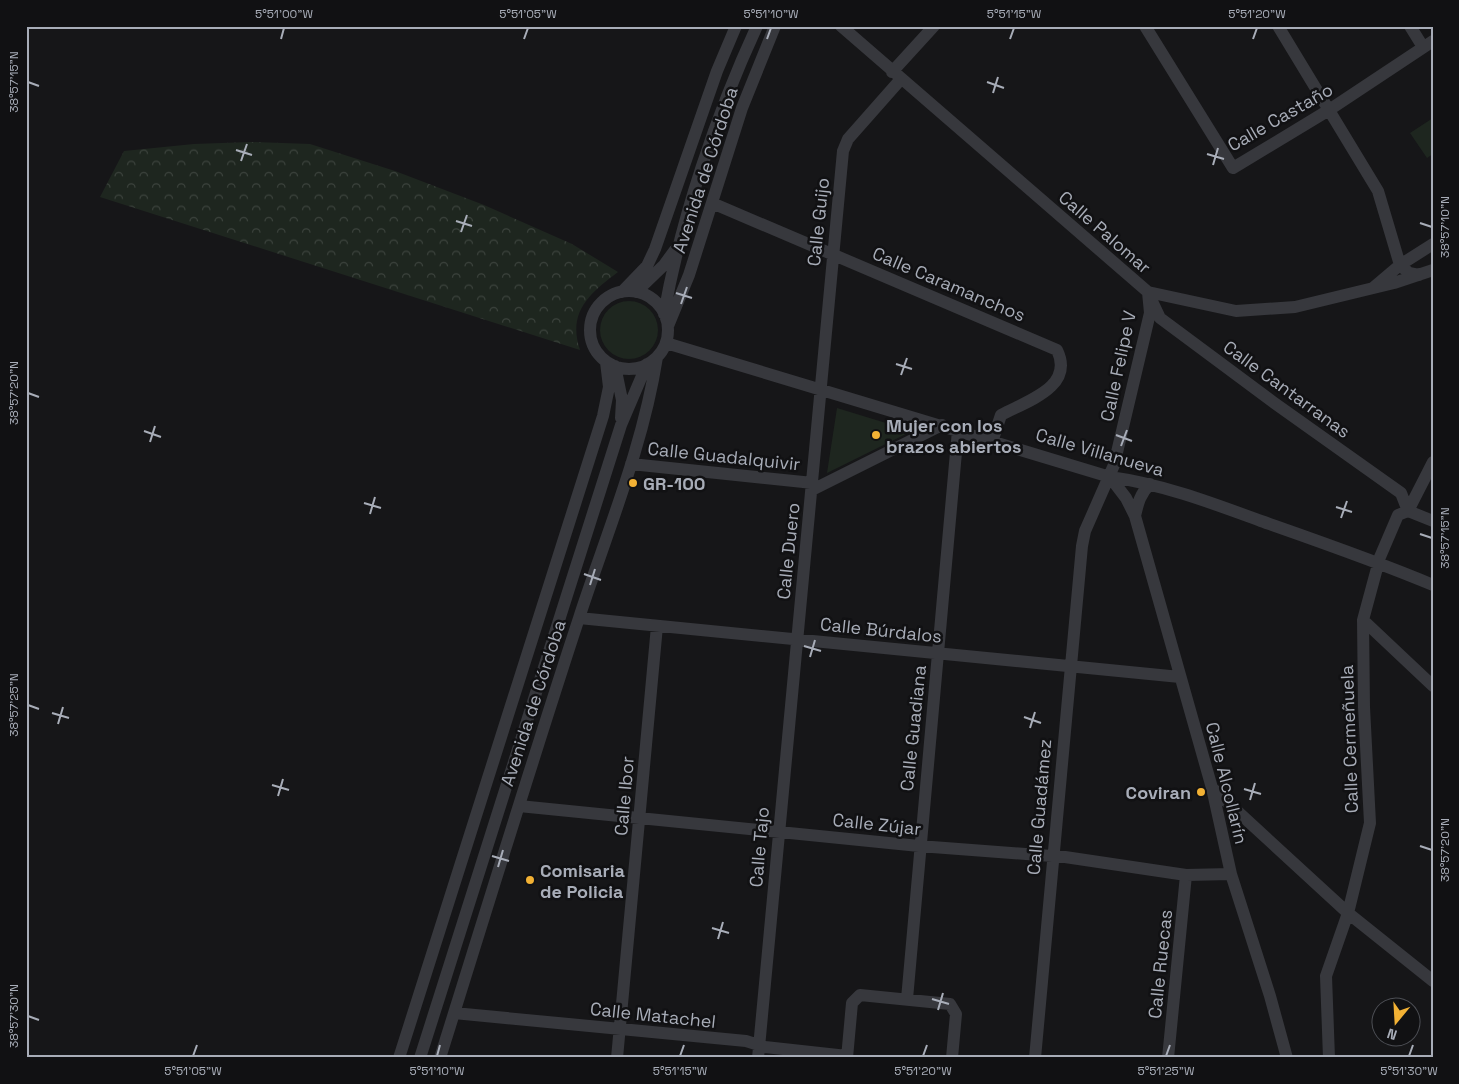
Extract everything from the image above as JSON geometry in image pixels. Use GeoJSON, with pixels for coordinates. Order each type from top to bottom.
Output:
{"type":"FeatureCollection","features":[{"type":"Feature","properties":{"kind":"street","name":"Avenida de Córdoba"},"geometry":{"type":"LineString","coordinates":[[622,292],[647,266],[656,249],[717,71],[736,26]]}},
{"type":"Feature","properties":{"kind":"street","name":"Avenida de Córdoba"},"geometry":{"type":"LineString","coordinates":[[666,320],[678,246],[716,129],[757,26]]}},
{"type":"Feature","properties":{"kind":"street","name":"Avenida de Córdoba"},"geometry":{"type":"LineString","coordinates":[[666,320],[688,275],[742,108],[775,26]]}},
{"type":"Feature","properties":{"kind":"street","name":"Calle Palomar"},"geometry":{"type":"LineString","coordinates":[[841,26],[1148,292],[1236,311],[1295,308],[1372,289],[1433,270]]}},
{"type":"Feature","properties":{"kind":"street","name":"Calle Guijo"},"geometry":{"type":"LineString","coordinates":[[812,486],[843,151],[848,139],[934,26]]}},
{"type":"Feature","properties":{"kind":"street","name":"Calle Castaño"},"geometry":{"type":"LineString","coordinates":[[1145,26],[1233,168],[1330,110],[1428,44]]}},
{"type":"Feature","properties":{"kind":"street"},"geometry":{"type":"LineString","coordinates":[[1278,26],[1378,191],[1400,265],[1409,273],[1420,275]]}},
{"type":"Feature","properties":{"kind":"street"},"geometry":{"type":"LineString","coordinates":[[1410,26],[1428,44]]}},
{"type":"Feature","properties":{"kind":"street","name":"Calle Caramanchos"},"geometry":{"type":"LineString","coordinates":[[712,202],[1057,350],[1063,361],[1061,373],[1054,383],[1044,392],[1001,415],[993,439]]}},
{"type":"Feature","properties":{"kind":"street"},"geometry":{"type":"LineString","coordinates":[[1372,289],[1400,265],[1433,244]]}},
{"type":"Feature","properties":{"kind":"street","name":"Avenida de Córdoba"},"geometry":{"type":"LineString","coordinates":[[636,292],[664,265],[678,246]]}},
{"type":"Feature","properties":{"kind":"street"},"geometry":{"type":"LineString","coordinates":[[622,292],[636,292],[653,300],[666,320],[666,343],[652,361],[631,368],[611,364],[598,353],[592,343],[590,331],[592,318],[605,300],[622,292]]}},
{"type":"Feature","properties":{"kind":"street","name":"Calle Felipe V"},"geometry":{"type":"LineString","coordinates":[[1110,476],[1150,313],[1148,292]]}},
{"type":"Feature","properties":{"kind":"street","name":"Calle Cantarranas"},"geometry":{"type":"LineString","coordinates":[[1148,292],[1160,318],[1273,402],[1401,492],[1408,510]]}},
{"type":"Feature","properties":{"kind":"street","name":"Calle Villanueva"},"geometry":{"type":"LineString","coordinates":[[666,343],[993,439],[1110,476],[1150,484],[1229,509],[1433,585]]}},
{"type":"Feature","properties":{"kind":"street","name":"Avenida de Córdoba"},"geometry":{"type":"LineString","coordinates":[[420,1058],[621,425],[652,361]]}},
{"type":"Feature","properties":{"kind":"street","name":"Avenida de Córdoba"},"geometry":{"type":"LineString","coordinates":[[440,1058],[579,618],[631,464],[653,382],[652,361]]}},
{"type":"Feature","properties":{"kind":"street","name":"Avenida de Córdoba"},"geometry":{"type":"LineString","coordinates":[[611,364],[622,400],[621,425]]}},
{"type":"Feature","properties":{"kind":"street","name":"Avenida de Córdoba"},"geometry":{"type":"LineString","coordinates":[[399,1058],[600,425],[609,387],[611,364]]}},
{"type":"Feature","properties":{"kind":"street","name":"Calle Duero"},"geometry":{"type":"LineString","coordinates":[[796,640],[812,486],[942,425]]}},
{"type":"Feature","properties":{"kind":"street","name":"Calle Guadiana"},"geometry":{"type":"LineString","coordinates":[[907,999],[919,846],[958,430]]}},
{"type":"Feature","properties":{"kind":"street","name":"Calle Cermeñuela"},"geometry":{"type":"LineString","coordinates":[[1329,1058],[1326,976],[1348,913],[1370,823],[1364,708],[1363,620],[1378,563],[1398,515],[1408,510],[1433,462]]}},
{"type":"Feature","properties":{"kind":"street","name":"Calle Guadalquivir"},"geometry":{"type":"LineString","coordinates":[[631,464],[812,486]]}},
{"type":"Feature","properties":{"kind":"street","name":"Calle Alcollarín"},"geometry":{"type":"LineString","coordinates":[[1110,476],[1126,498],[1135,516],[1212,788],[1231,874],[1270,996],[1287,1058]]}},
{"type":"Feature","properties":{"kind":"street","name":"Calle Guadámez"},"geometry":{"type":"LineString","coordinates":[[1035,1058],[1069,667],[1085,531],[1110,476]]}},
{"type":"Feature","properties":{"kind":"street"},"geometry":{"type":"LineString","coordinates":[[1135,516],[1142,492],[1150,484]]}},
{"type":"Feature","properties":{"kind":"street"},"geometry":{"type":"LineString","coordinates":[[1408,510],[1433,522]]}},
{"type":"Feature","properties":{"kind":"street","name":"Calle Búrdalos"},"geometry":{"type":"LineString","coordinates":[[579,618],[1069,667],[1180,676]]}},
{"type":"Feature","properties":{"kind":"street"},"geometry":{"type":"LineString","coordinates":[[1363,620],[1433,686]]}},
{"type":"Feature","properties":{"kind":"street","name":"Calle Ibor"},"geometry":{"type":"LineString","coordinates":[[617,1058],[657,626]]}},
{"type":"Feature","properties":{"kind":"street","name":"Calle Tajo"},"geometry":{"type":"LineString","coordinates":[[758,1058],[796,640]]}},
{"type":"Feature","properties":{"kind":"street"},"geometry":{"type":"LineString","coordinates":[[1212,788],[1348,913],[1433,981]]}},
{"type":"Feature","properties":{"kind":"street","name":"Calle Zújar"},"geometry":{"type":"LineString","coordinates":[[519,806],[919,846],[1053,856],[1186,874],[1231,874]]}},
{"type":"Feature","properties":{"kind":"street","name":"Calle Ruecas"},"geometry":{"type":"LineString","coordinates":[[1168,1058],[1186,874]]}},
{"type":"Feature","properties":{"kind":"street"},"geometry":{"type":"LineString","coordinates":[[847,1057],[852,1003],[860,995],[950,1004],[956,1014],[952,1058]]}},
{"type":"Feature","properties":{"kind":"street","name":"Calle Matachel"},"geometry":{"type":"LineString","coordinates":[[454,1013],[759,1044],[765,1047],[847,1057]]}},
{"type":"Feature","properties":{"kind":"green space"},"geometry":{"type":"Polygon","coordinates":[[[1433,118],[1433,154],[1427,158],[1410,133],[1433,118]]]}},
{"type":"Feature","properties":{"kind":"green space"},"geometry":{"type":"Polygon","coordinates":[[[251,142],[310,144],[395,171],[484,205],[572,244],[618,272],[590,296],[579,314],[577,337],[580,350],[100,197],[124,151],[194,144],[251,142]]]}},
{"type":"Feature","properties":{"kind":"green space"},"geometry":{"type":"Polygon","coordinates":[[[623,301],[635,301],[650,309],[658,324],[658,336],[650,351],[635,359],[623,359],[608,351],[600,336],[600,324],[608,309],[623,301]]]}},
{"type":"Feature","properties":{"kind":"green space"},"geometry":{"type":"Polygon","coordinates":[[[837,408],[912,431],[827,473],[837,408]]]}},
{"type":"Feature","properties":{"kind":"place","name":"Mujer con los brazos abiertos"},"geometry":{"type":"Point","coordinates":[876,435]}},
{"type":"Feature","properties":{"kind":"place","name":"GR-100"},"geometry":{"type":"Point","coordinates":[633,483]}},
{"type":"Feature","properties":{"kind":"place","name":"Coviran"},"geometry":{"type":"Point","coordinates":[1201,792]}},
{"type":"Feature","properties":{"kind":"place","name":"Comisaria de Policia"},"geometry":{"type":"Point","coordinates":[530,880]}}]}
